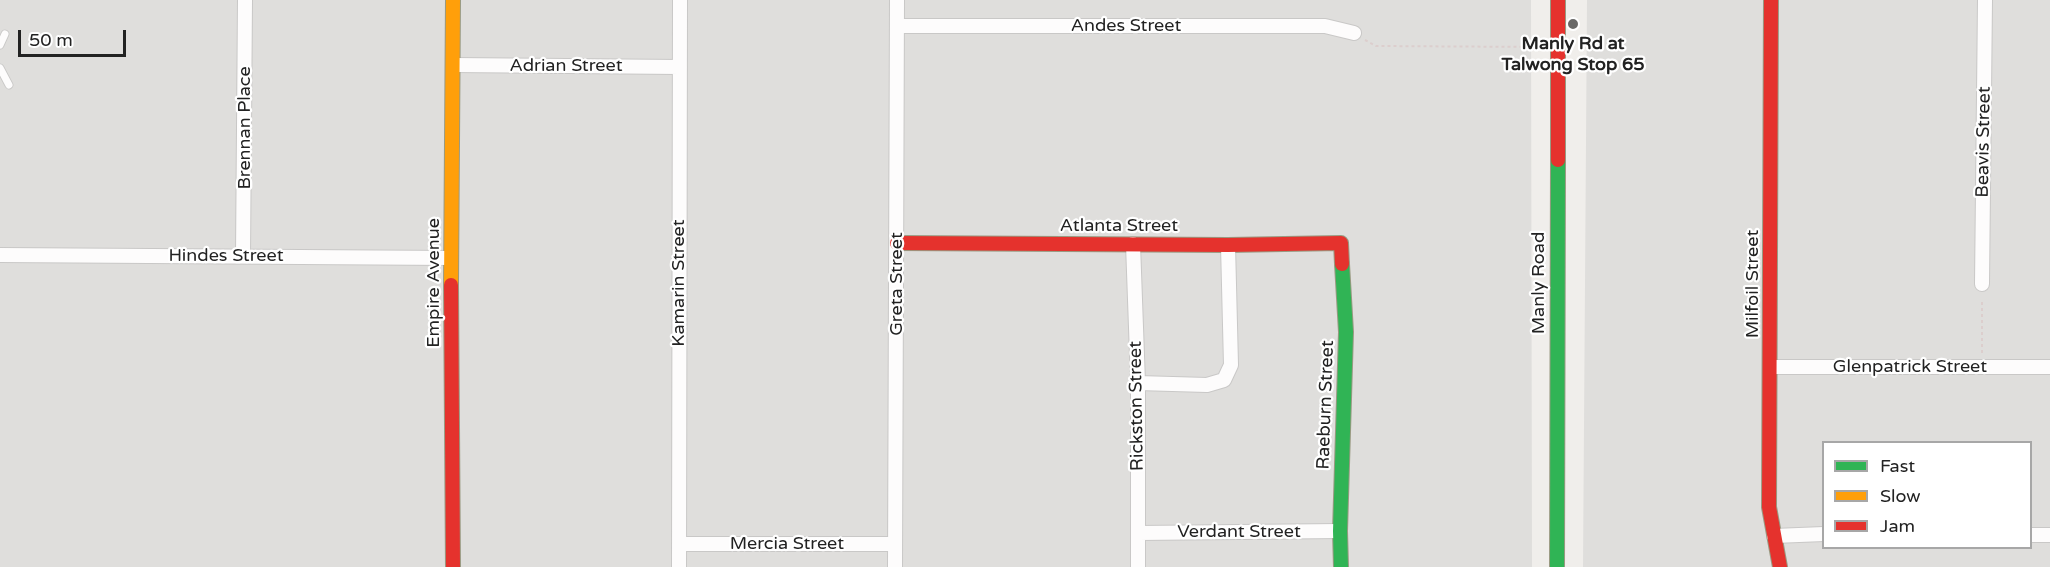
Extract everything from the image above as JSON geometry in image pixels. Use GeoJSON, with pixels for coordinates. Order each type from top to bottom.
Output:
{"type":"FeatureCollection","features":[{"type":"Feature","properties":{"kind":"street","name":"Brennan Place"},"geometry":{"type":"LineString","coordinates":[[243,256],[245,0]]}},
{"type":"Feature","properties":{"kind":"street","name":"Empire Avenue"},"geometry":{"type":"LineString","coordinates":[[453,0],[451,258],[453,567]]}},
{"type":"Feature","properties":{"kind":"street","name":"Kamarin Street"},"geometry":{"type":"LineString","coordinates":[[679,567],[680,0]]}},
{"type":"Feature","properties":{"kind":"street","name":"Greta Street"},"geometry":{"type":"LineString","coordinates":[[895,567],[897,0]]}},
{"type":"Feature","properties":{"kind":"street","name":"Manly Road"},"geometry":{"type":"LineString","coordinates":[[1557,567],[1558,0]]}},
{"type":"Feature","properties":{"kind":"street","name":"Milfoil Street"},"geometry":{"type":"LineString","coordinates":[[1771,0],[1769,507],[1780,567]]}},
{"type":"Feature","properties":{"kind":"street","name":"Beavis Street"},"geometry":{"type":"LineString","coordinates":[[1982,284],[1985,0]]}},
{"type":"Feature","properties":{"kind":"street","name":"Andes Street"},"geometry":{"type":"LineString","coordinates":[[897,26],[1325,26],[1354,33]]}},
{"type":"Feature","properties":{"kind":"street","name":"Adrian Street"},"geometry":{"type":"LineString","coordinates":[[453,65],[680,66]]}},
{"type":"Feature","properties":{"kind":"street","name":"Atlanta Street"},"geometry":{"type":"LineString","coordinates":[[897,243],[1228,245],[1341,243]]}},
{"type":"Feature","properties":{"kind":"street","name":"Raeburn Street"},"geometry":{"type":"LineString","coordinates":[[1341,243],[1346,332],[1341,567]]}},
{"type":"Feature","properties":{"kind":"street","name":"Rickston Street"},"geometry":{"type":"LineString","coordinates":[[1133,244],[1138,383],[1138,567]]}},
{"type":"Feature","properties":{"kind":"street"},"geometry":{"type":"LineString","coordinates":[[1138,383],[1207,385],[1224,380],[1231,365],[1228,245]]}},
{"type":"Feature","properties":{"kind":"street","name":"Hindes Street"},"geometry":{"type":"LineString","coordinates":[[0,255],[451,258]]}},
{"type":"Feature","properties":{"kind":"street","name":"Glenpatrick Street"},"geometry":{"type":"LineString","coordinates":[[1771,367],[2050,367]]}},
{"type":"Feature","properties":{"kind":"street","name":"Verdant Street"},"geometry":{"type":"LineString","coordinates":[[1138,533],[1340,531]]}},
{"type":"Feature","properties":{"kind":"street"},"geometry":{"type":"LineString","coordinates":[[1774,536],[1822,534]]}},
{"type":"Feature","properties":{"kind":"street"},"geometry":{"type":"LineString","coordinates":[[2032,535],[2050,535]]}},
{"type":"Feature","properties":{"kind":"street","name":"Mercia Street"},"geometry":{"type":"LineString","coordinates":[[679,544],[895,544]]}},
{"type":"Feature","properties":{"kind":"lane"},"geometry":{"type":"LineString","coordinates":[[0,45],[5,34]]}},
{"type":"Feature","properties":{"kind":"lane"},"geometry":{"type":"LineString","coordinates":[[0,68],[9,85]]}},
{"type":"Feature","properties":{"kind":"path"},"geometry":{"type":"LineString","coordinates":[[1354,33],[1376,46],[1540,47]]}},
{"type":"Feature","properties":{"kind":"path"},"geometry":{"type":"LineString","coordinates":[[1982,284],[1982,368]]}},
{"type":"Feature","properties":{"kind":"shaded area"},"geometry":{"type":"Polygon","coordinates":[[[0,0],[1531,0],[1532,567],[0,567],[0,0]]]}},
{"type":"Feature","properties":{"kind":"shaded area"},"geometry":{"type":"Polygon","coordinates":[[[1587,0],[2050,0],[2050,567],[1583,567],[1587,0]]]}},
{"type":"Feature","properties":{"kind":"traffic: fast"},"geometry":{"type":"LineString","coordinates":[[1557,567],[1558,160]]}},
{"type":"Feature","properties":{"kind":"traffic: fast"},"geometry":{"type":"LineString","coordinates":[[1341,567],[1346,332],[1342,264]]}},
{"type":"Feature","properties":{"kind":"traffic: slow"},"geometry":{"type":"LineString","coordinates":[[451,285],[453,0]]}},
{"type":"Feature","properties":{"kind":"traffic: jam"},"geometry":{"type":"LineString","coordinates":[[1558,0],[1558,160]]}},
{"type":"Feature","properties":{"kind":"traffic: jam"},"geometry":{"type":"LineString","coordinates":[[1771,0],[1769,507],[1780,567]]}},
{"type":"Feature","properties":{"kind":"traffic: jam"},"geometry":{"type":"LineString","coordinates":[[897,243],[1228,245],[1341,243],[1342,264]]}},
{"type":"Feature","properties":{"kind":"traffic: jam"},"geometry":{"type":"LineString","coordinates":[[451,285],[453,567]]}},
{"type":"Feature","properties":{"kind":"place","name":"Manly Rd at Talwong Stop 65"},"geometry":{"type":"Point","coordinates":[1573,24]}}]}
